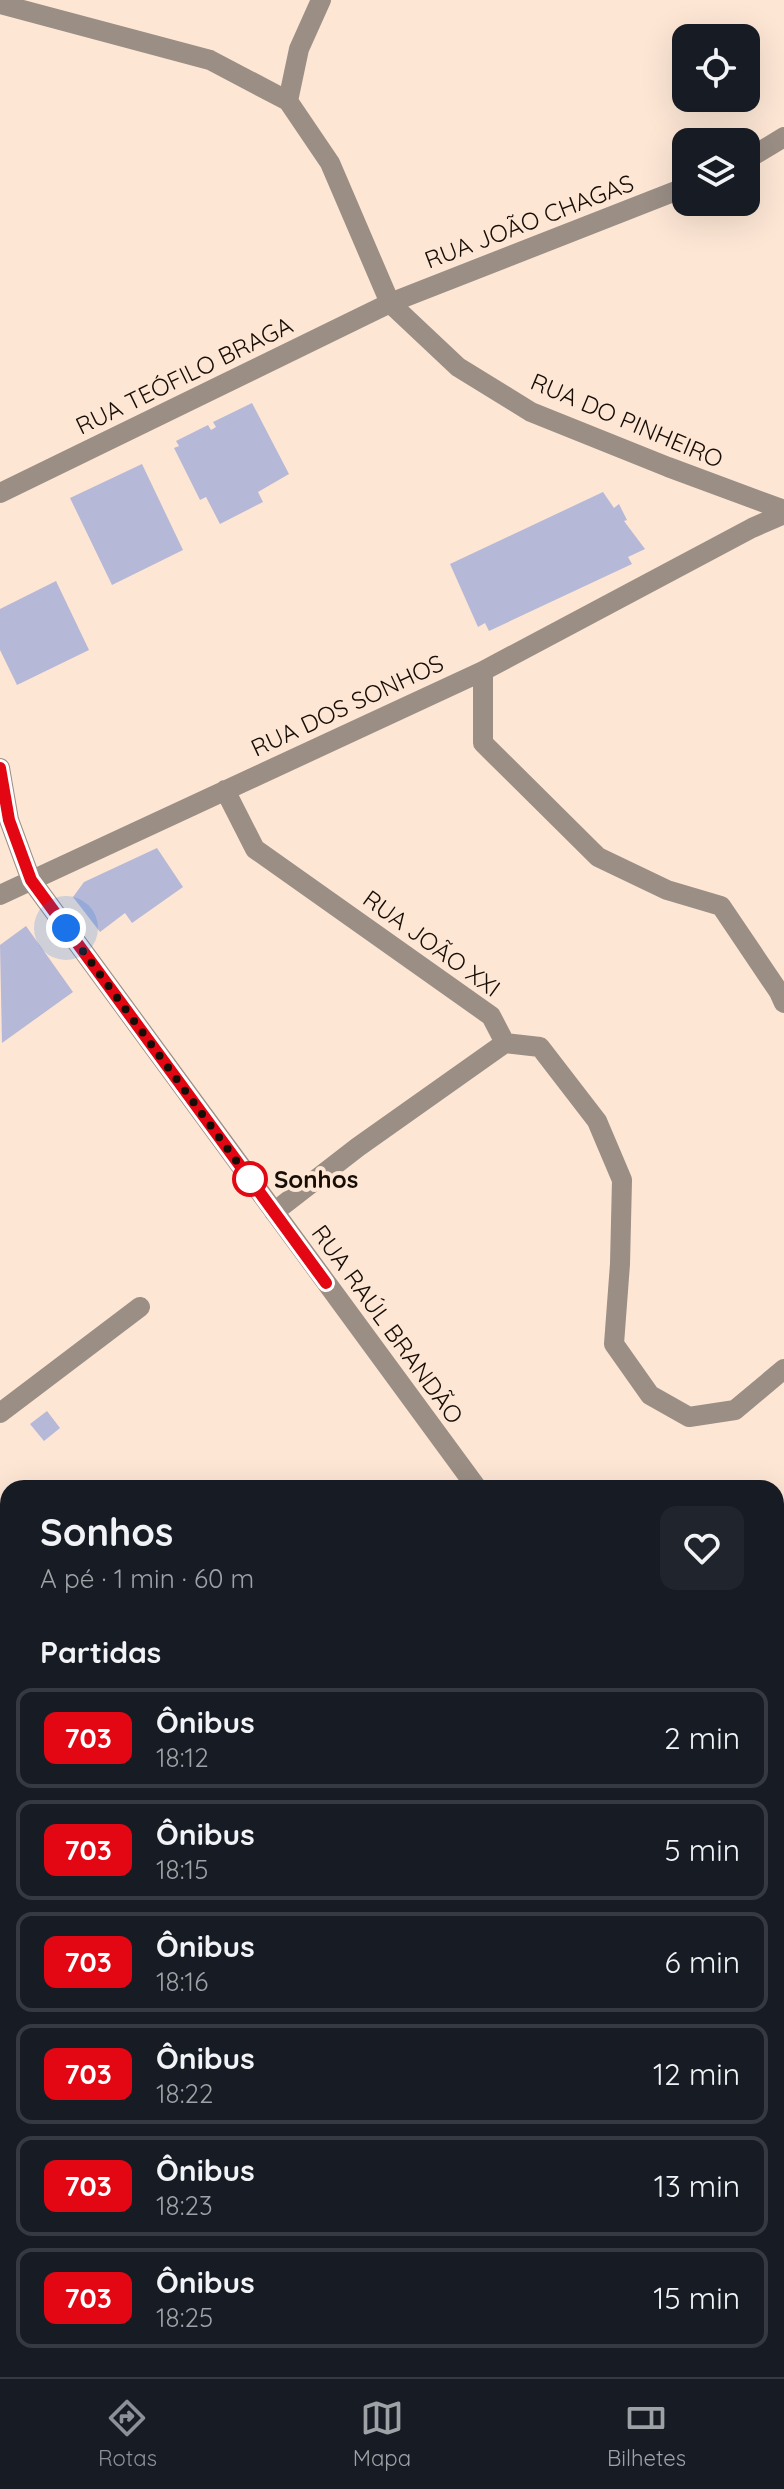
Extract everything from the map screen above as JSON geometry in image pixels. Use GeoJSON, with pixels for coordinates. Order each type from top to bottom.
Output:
{"type":"FeatureCollection","features":[{"type":"Feature","properties":{"kind":"street"},"geometry":{"type":"LineString","coordinates":[[288,101],[299,49],[321,0]]}},
{"type":"Feature","properties":{"kind":"street","name":"RUA DO PINHEIRO"},"geometry":{"type":"LineString","coordinates":[[0,4],[210,60],[288,101],[330,163],[390,303],[458,367],[531,412],[784,512]]}},
{"type":"Feature","properties":{"kind":"street"},"geometry":{"type":"LineString","coordinates":[[760,152],[784,137]]}},
{"type":"Feature","properties":{"kind":"street","name":"RUA JOÃO CHAGAS"},"geometry":{"type":"LineString","coordinates":[[390,303],[672,192]]}},
{"type":"Feature","properties":{"kind":"street","name":"RUA TEÓFILO BRAGA"},"geometry":{"type":"LineString","coordinates":[[0,493],[390,303]]}},
{"type":"Feature","properties":{"kind":"street","name":"RUA DOS SONHOS"},"geometry":{"type":"LineString","coordinates":[[0,895],[483,671],[784,512]]}},
{"type":"Feature","properties":{"kind":"street"},"geometry":{"type":"LineString","coordinates":[[483,671],[483,743],[598,857],[667,890],[721,906],[784,1003]]}},
{"type":"Feature","properties":{"kind":"street"},"geometry":{"type":"LineString","coordinates":[[0,768],[9,820],[31,880]]}},
{"type":"Feature","properties":{"kind":"street","name":"RUA JOÃO XXI"},"geometry":{"type":"LineString","coordinates":[[225,790],[255,849],[491,1016],[505,1043]]}},
{"type":"Feature","properties":{"kind":"street","name":"RUA RAÚL BRANDÃO"},"geometry":{"type":"LineString","coordinates":[[31,880],[471,1480]]}},
{"type":"Feature","properties":{"kind":"street"},"geometry":{"type":"LineString","coordinates":[[274,1212],[358,1147],[505,1043],[540,1047],[597,1121],[622,1180],[614,1344],[650,1395],[689,1417],[735,1410],[784,1369]]}},
{"type":"Feature","properties":{"kind":"street"},"geometry":{"type":"LineString","coordinates":[[0,1413],[140,1307]]}},
{"type":"Feature","properties":{"kind":"building"},"geometry":{"type":"Polygon","coordinates":[[[252,403],[289,474],[258,492],[263,502],[220,524],[206,497],[200,500],[174,448],[179,446],[176,441],[208,425],[211,430],[216,427],[213,422],[252,403]]]}},
{"type":"Feature","properties":{"kind":"building"},"geometry":{"type":"Polygon","coordinates":[[[142,464],[183,550],[112,585],[70,498],[142,464]]]}},
{"type":"Feature","properties":{"kind":"building"},"geometry":{"type":"Polygon","coordinates":[[[603,492],[614,508],[619,504],[627,520],[624,521],[645,549],[628,557],[632,564],[489,631],[485,623],[478,627],[450,564],[603,492]]]}},
{"type":"Feature","properties":{"kind":"building"},"geometry":{"type":"Polygon","coordinates":[[[56,581],[89,650],[17,685],[0,650],[0,609],[56,581]]]}},
{"type":"Feature","properties":{"kind":"building"},"geometry":{"type":"Polygon","coordinates":[[[157,848],[183,887],[132,923],[125,913],[100,932],[73,897],[84,882],[157,848]]]}},
{"type":"Feature","properties":{"kind":"building"},"geometry":{"type":"Polygon","coordinates":[[[26,926],[73,992],[2,1043],[0,945],[26,926]]]}},
{"type":"Feature","properties":{"kind":"building"},"geometry":{"type":"Polygon","coordinates":[[[47,1411],[60,1428],[44,1441],[30,1424],[47,1411]]]}},
{"type":"Feature","properties":{"kind":"bus line","name":"703"},"geometry":{"type":"LineString","coordinates":[[0,768],[9,820],[31,880],[326,1283]]}},
{"type":"Feature","properties":{"kind":"place","name":"Sonhos"},"geometry":{"type":"Point","coordinates":[250,1179]}},
{"type":"Feature","properties":{"kind":"route"},"geometry":{"type":"LineString","coordinates":[[66,928],[254,1185],[250,1179]]}}]}
